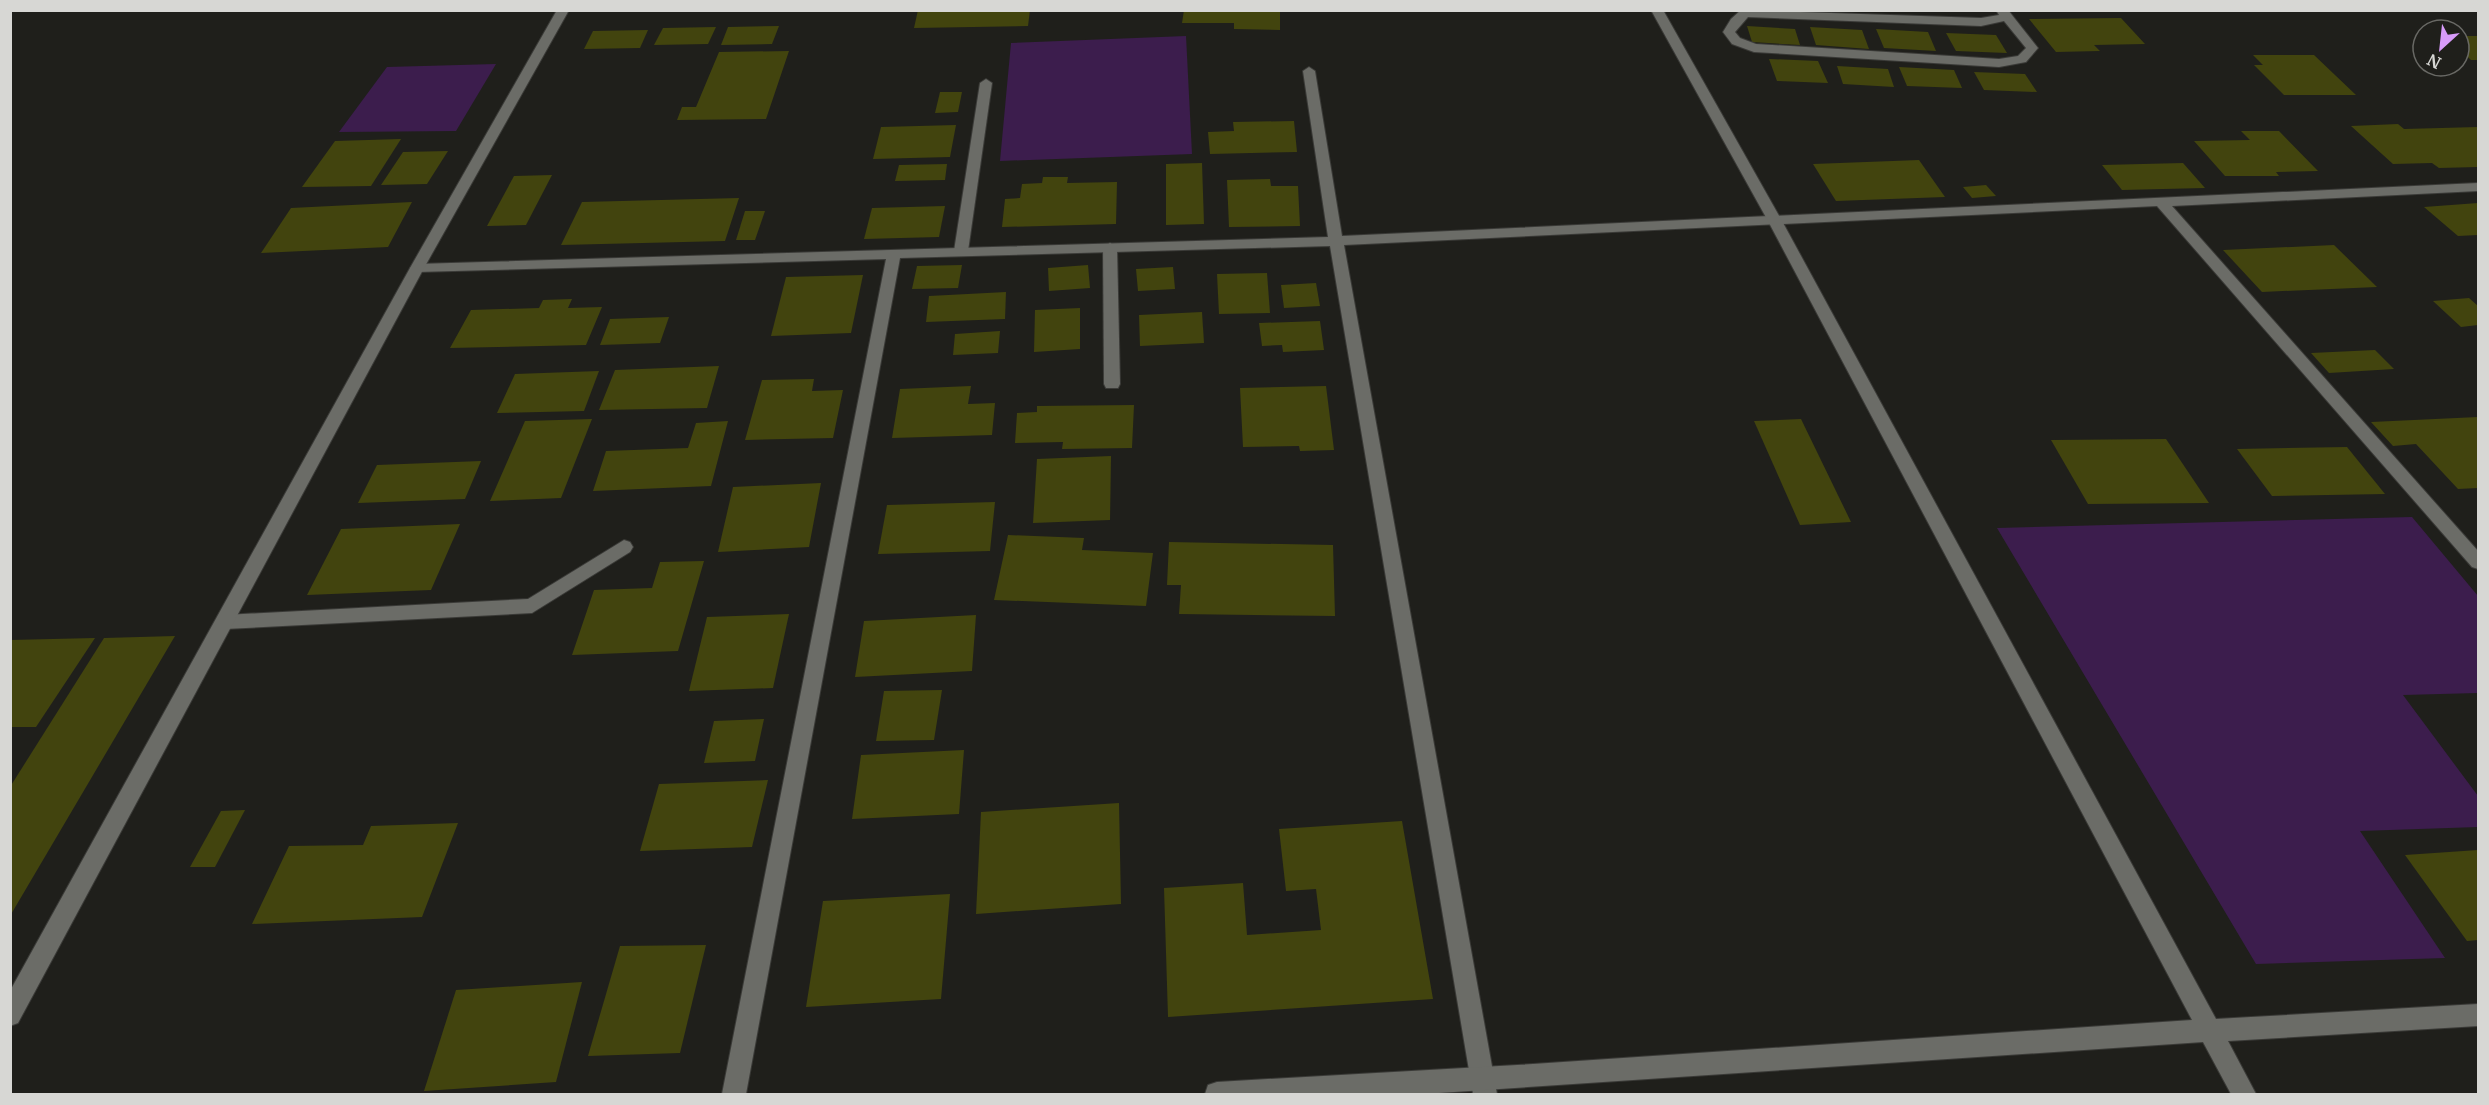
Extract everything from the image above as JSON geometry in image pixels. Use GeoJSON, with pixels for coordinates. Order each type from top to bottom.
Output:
{"type":"FeatureCollection","features":[{"type":"Feature","properties":{"kind":"street"},"geometry":{"type":"LineString","coordinates":[[10,1015],[417,268],[563,10]]}},
{"type":"Feature","properties":{"kind":"street"},"geometry":{"type":"LineString","coordinates":[[1657,10],[1775,221],[2244,1095]]}},
{"type":"Feature","properties":{"kind":"street"},"geometry":{"type":"LineString","coordinates":[[1745,14],[1981,22],[2003,14],[2032,48],[2022,59],[1999,63],[1754,48],[1736,41],[1729,32],[1745,14]]}},
{"type":"Feature","properties":{"kind":"street"},"geometry":{"type":"LineString","coordinates":[[1309,70],[1336,241],[1484,1088]]}},
{"type":"Feature","properties":{"kind":"street"},"geometry":{"type":"LineString","coordinates":[[961,251],[986,83]]}},
{"type":"Feature","properties":{"kind":"street"},"geometry":{"type":"LineString","coordinates":[[417,268],[1336,241],[2478,187]]}},
{"type":"Feature","properties":{"kind":"street"},"geometry":{"type":"LineString","coordinates":[[2160,201],[2478,562]]}},
{"type":"Feature","properties":{"kind":"street"},"geometry":{"type":"LineString","coordinates":[[1110,247],[1112,384]]}},
{"type":"Feature","properties":{"kind":"street"},"geometry":{"type":"LineString","coordinates":[[734,1095],[894,253]]}},
{"type":"Feature","properties":{"kind":"street"},"geometry":{"type":"LineString","coordinates":[[225,622],[532,606],[624,547]]}},
{"type":"Feature","properties":{"kind":"street"},"geometry":{"type":"LineString","coordinates":[[1217,1095],[1484,1088],[2208,1029],[2478,1015]]}},
{"type":"Feature","properties":{"kind":"shaded area"},"geometry":{"type":"Polygon","coordinates":[[[1186,36],[1192,154],[1000,161],[1011,43],[1186,36]]]}},
{"type":"Feature","properties":{"kind":"shaded area"},"geometry":{"type":"Polygon","coordinates":[[[496,64],[456,131],[339,132],[387,67],[496,64]]]}},
{"type":"Feature","properties":{"kind":"shaded area"},"geometry":{"type":"Polygon","coordinates":[[[2412,517],[2478,596],[2478,693],[2403,695],[2478,796],[2478,827],[2360,831],[2445,958],[2256,964],[1997,528],[2412,517]]]}},
{"type":"Feature","properties":{"kind":"building"},"geometry":{"type":"Polygon","coordinates":[[[918,10],[1030,10],[1028,26],[914,28],[918,10]]]}},
{"type":"Feature","properties":{"kind":"building"},"geometry":{"type":"Polygon","coordinates":[[[1184,10],[1280,10],[1280,30],[1234,29],[1234,23],[1182,23],[1184,10]]]}},
{"type":"Feature","properties":{"kind":"building"},"geometry":{"type":"Polygon","coordinates":[[[2121,18],[2145,44],[2094,45],[2100,51],[2056,52],[2029,19],[2121,18]]]}},
{"type":"Feature","properties":{"kind":"building"},"geometry":{"type":"Polygon","coordinates":[[[779,26],[772,44],[721,45],[728,27],[779,26]]]}},
{"type":"Feature","properties":{"kind":"building"},"geometry":{"type":"Polygon","coordinates":[[[1747,26],[1795,29],[1800,45],[1752,42],[1747,26]]]}},
{"type":"Feature","properties":{"kind":"building"},"geometry":{"type":"Polygon","coordinates":[[[716,27],[708,44],[654,45],[663,28],[716,27]]]}},
{"type":"Feature","properties":{"kind":"building"},"geometry":{"type":"Polygon","coordinates":[[[1810,27],[1862,30],[1869,49],[1816,45],[1810,27]]]}},
{"type":"Feature","properties":{"kind":"building"},"geometry":{"type":"Polygon","coordinates":[[[1876,29],[1928,32],[1936,51],[1884,48],[1876,29]]]}},
{"type":"Feature","properties":{"kind":"building"},"geometry":{"type":"Polygon","coordinates":[[[648,30],[640,48],[584,49],[593,31],[648,30]]]}},
{"type":"Feature","properties":{"kind":"building"},"geometry":{"type":"Polygon","coordinates":[[[1946,33],[1996,35],[2007,53],[1956,51],[1946,33]]]}},
{"type":"Feature","properties":{"kind":"building"},"geometry":{"type":"Polygon","coordinates":[[[2471,36],[2478,36],[2478,60],[2471,60],[2471,36]]]}},
{"type":"Feature","properties":{"kind":"building"},"geometry":{"type":"Polygon","coordinates":[[[789,51],[766,119],[677,120],[682,107],[696,107],[719,52],[789,51]]]}},
{"type":"Feature","properties":{"kind":"building"},"geometry":{"type":"Polygon","coordinates":[[[2253,55],[2314,55],[2356,95],[2284,95],[2254,65],[2263,65],[2253,55]]]}},
{"type":"Feature","properties":{"kind":"building"},"geometry":{"type":"Polygon","coordinates":[[[1769,59],[1818,61],[1828,83],[1777,81],[1769,59]]]}},
{"type":"Feature","properties":{"kind":"building"},"geometry":{"type":"Polygon","coordinates":[[[1837,66],[1888,69],[1894,87],[1843,84],[1837,66]]]}},
{"type":"Feature","properties":{"kind":"building"},"geometry":{"type":"Polygon","coordinates":[[[1899,67],[1954,70],[1962,88],[1907,86],[1899,67]]]}},
{"type":"Feature","properties":{"kind":"building"},"geometry":{"type":"Polygon","coordinates":[[[1974,72],[2025,74],[2037,92],[1984,90],[1974,72]]]}},
{"type":"Feature","properties":{"kind":"building"},"geometry":{"type":"Polygon","coordinates":[[[940,92],[962,92],[958,112],[935,113],[940,92]]]}},
{"type":"Feature","properties":{"kind":"building"},"geometry":{"type":"Polygon","coordinates":[[[1294,121],[1297,152],[1210,154],[1208,132],[1234,131],[1233,122],[1294,121]]]}},
{"type":"Feature","properties":{"kind":"building"},"geometry":{"type":"Polygon","coordinates":[[[2398,124],[2404,129],[2478,127],[2478,167],[2439,168],[2432,163],[2393,164],[2351,126],[2398,124]]]}},
{"type":"Feature","properties":{"kind":"building"},"geometry":{"type":"Polygon","coordinates":[[[956,125],[950,157],[873,159],[881,127],[956,125]]]}},
{"type":"Feature","properties":{"kind":"building"},"geometry":{"type":"Polygon","coordinates":[[[2241,131],[2279,131],[2318,171],[2276,172],[2279,176],[2225,176],[2194,141],[2250,140],[2241,131]]]}},
{"type":"Feature","properties":{"kind":"building"},"geometry":{"type":"Polygon","coordinates":[[[401,139],[371,186],[302,187],[335,141],[401,139]]]}},
{"type":"Feature","properties":{"kind":"building"},"geometry":{"type":"Polygon","coordinates":[[[448,151],[427,184],[381,185],[403,152],[448,151]]]}},
{"type":"Feature","properties":{"kind":"building"},"geometry":{"type":"Polygon","coordinates":[[[1919,160],[1945,197],[1836,201],[1813,164],[1919,160]]]}},
{"type":"Feature","properties":{"kind":"building"},"geometry":{"type":"Polygon","coordinates":[[[1202,163],[1204,224],[1166,225],[1166,164],[1202,163]]]}},
{"type":"Feature","properties":{"kind":"building"},"geometry":{"type":"Polygon","coordinates":[[[2183,163],[2205,188],[2122,190],[2102,165],[2183,163]]]}},
{"type":"Feature","properties":{"kind":"building"},"geometry":{"type":"Polygon","coordinates":[[[947,164],[945,180],[895,181],[899,165],[947,164]]]}},
{"type":"Feature","properties":{"kind":"building"},"geometry":{"type":"Polygon","coordinates":[[[552,175],[526,225],[487,226],[514,176],[552,175]]]}},
{"type":"Feature","properties":{"kind":"building"},"geometry":{"type":"Polygon","coordinates":[[[1043,177],[1068,177],[1067,183],[1117,182],[1116,224],[1002,227],[1005,199],[1020,198],[1022,184],[1042,183],[1043,177]]]}},
{"type":"Feature","properties":{"kind":"building"},"geometry":{"type":"Polygon","coordinates":[[[1270,179],[1271,186],[1298,186],[1300,226],[1229,227],[1227,180],[1270,179]]]}},
{"type":"Feature","properties":{"kind":"building"},"geometry":{"type":"Polygon","coordinates":[[[1986,185],[1996,196],[1972,198],[1963,187],[1986,185]]]}},
{"type":"Feature","properties":{"kind":"building"},"geometry":{"type":"Polygon","coordinates":[[[739,198],[725,241],[561,245],[582,202],[739,198]]]}},
{"type":"Feature","properties":{"kind":"building"},"geometry":{"type":"Polygon","coordinates":[[[412,202],[388,247],[261,253],[291,208],[412,202]]]}},
{"type":"Feature","properties":{"kind":"building"},"geometry":{"type":"Polygon","coordinates":[[[2478,203],[2478,235],[2458,236],[2424,207],[2478,203]]]}},
{"type":"Feature","properties":{"kind":"building"},"geometry":{"type":"Polygon","coordinates":[[[945,206],[939,237],[864,239],[872,208],[945,206]]]}},
{"type":"Feature","properties":{"kind":"building"},"geometry":{"type":"Polygon","coordinates":[[[745,211],[765,211],[755,240],[736,240],[745,211]]]}},
{"type":"Feature","properties":{"kind":"building"},"geometry":{"type":"Polygon","coordinates":[[[2334,245],[2377,287],[2262,292],[2223,250],[2334,245]]]}},
{"type":"Feature","properties":{"kind":"building"},"geometry":{"type":"Polygon","coordinates":[[[962,265],[958,288],[912,289],[917,266],[962,265]]]}},
{"type":"Feature","properties":{"kind":"building"},"geometry":{"type":"Polygon","coordinates":[[[1088,265],[1090,288],[1049,291],[1048,268],[1088,265]]]}},
{"type":"Feature","properties":{"kind":"building"},"geometry":{"type":"Polygon","coordinates":[[[1173,267],[1175,289],[1138,291],[1136,269],[1173,267]]]}},
{"type":"Feature","properties":{"kind":"building"},"geometry":{"type":"Polygon","coordinates":[[[1267,273],[1270,313],[1219,314],[1217,274],[1267,273]]]}},
{"type":"Feature","properties":{"kind":"building"},"geometry":{"type":"Polygon","coordinates":[[[863,275],[851,333],[771,336],[786,277],[863,275]]]}},
{"type":"Feature","properties":{"kind":"building"},"geometry":{"type":"Polygon","coordinates":[[[1316,283],[1320,306],[1284,308],[1281,285],[1316,283]]]}},
{"type":"Feature","properties":{"kind":"building"},"geometry":{"type":"Polygon","coordinates":[[[1006,292],[1005,319],[926,322],[929,296],[1006,292]]]}},
{"type":"Feature","properties":{"kind":"building"},"geometry":{"type":"Polygon","coordinates":[[[2469,298],[2478,306],[2478,325],[2461,327],[2433,301],[2469,298]]]}},
{"type":"Feature","properties":{"kind":"building"},"geometry":{"type":"Polygon","coordinates":[[[572,299],[568,308],[602,307],[586,345],[450,348],[471,310],[539,308],[543,300],[572,299]]]}},
{"type":"Feature","properties":{"kind":"building"},"geometry":{"type":"Polygon","coordinates":[[[1080,308],[1080,349],[1034,352],[1035,310],[1080,308]]]}},
{"type":"Feature","properties":{"kind":"building"},"geometry":{"type":"Polygon","coordinates":[[[1202,312],[1204,343],[1140,346],[1139,315],[1202,312]]]}},
{"type":"Feature","properties":{"kind":"building"},"geometry":{"type":"Polygon","coordinates":[[[669,317],[660,343],[600,345],[610,319],[669,317]]]}},
{"type":"Feature","properties":{"kind":"building"},"geometry":{"type":"Polygon","coordinates":[[[1320,321],[1324,350],[1283,352],[1282,345],[1262,346],[1259,323],[1320,321]]]}},
{"type":"Feature","properties":{"kind":"building"},"geometry":{"type":"Polygon","coordinates":[[[1000,331],[998,353],[953,355],[955,334],[1000,331]]]}},
{"type":"Feature","properties":{"kind":"building"},"geometry":{"type":"Polygon","coordinates":[[[2375,350],[2394,369],[2329,373],[2311,353],[2375,350]]]}},
{"type":"Feature","properties":{"kind":"building"},"geometry":{"type":"Polygon","coordinates":[[[719,366],[707,408],[599,410],[615,370],[719,366]]]}},
{"type":"Feature","properties":{"kind":"building"},"geometry":{"type":"Polygon","coordinates":[[[599,371],[584,411],[497,413],[515,374],[599,371]]]}},
{"type":"Feature","properties":{"kind":"building"},"geometry":{"type":"Polygon","coordinates":[[[814,379],[812,391],[843,390],[833,438],[745,440],[762,380],[814,379]]]}},
{"type":"Feature","properties":{"kind":"building"},"geometry":{"type":"Polygon","coordinates":[[[971,386],[968,404],[995,403],[992,435],[892,438],[900,389],[971,386]]]}},
{"type":"Feature","properties":{"kind":"building"},"geometry":{"type":"Polygon","coordinates":[[[1326,386],[1334,450],[1300,451],[1299,446],[1243,447],[1240,388],[1326,386]]]}},
{"type":"Feature","properties":{"kind":"building"},"geometry":{"type":"Polygon","coordinates":[[[1134,405],[1132,448],[1062,449],[1063,442],[1015,443],[1017,413],[1037,412],[1037,406],[1134,405]]]}},
{"type":"Feature","properties":{"kind":"building"},"geometry":{"type":"Polygon","coordinates":[[[2478,417],[2478,488],[2458,489],[2416,444],[2393,446],[2371,422],[2478,417]]]}},
{"type":"Feature","properties":{"kind":"building"},"geometry":{"type":"Polygon","coordinates":[[[592,419],[561,498],[490,501],[525,421],[592,419]]]}},
{"type":"Feature","properties":{"kind":"building"},"geometry":{"type":"Polygon","coordinates":[[[1801,419],[1851,522],[1800,525],[1754,421],[1801,419]]]}},
{"type":"Feature","properties":{"kind":"building"},"geometry":{"type":"Polygon","coordinates":[[[728,421],[711,486],[593,491],[606,451],[688,448],[696,423],[728,421]]]}},
{"type":"Feature","properties":{"kind":"building"},"geometry":{"type":"Polygon","coordinates":[[[2166,439],[2209,503],[2088,504],[2051,440],[2166,439]]]}},
{"type":"Feature","properties":{"kind":"building"},"geometry":{"type":"Polygon","coordinates":[[[2347,447],[2385,494],[2272,496],[2237,449],[2347,447]]]}},
{"type":"Feature","properties":{"kind":"building"},"geometry":{"type":"Polygon","coordinates":[[[1111,456],[1110,520],[1033,523],[1037,459],[1111,456]]]}},
{"type":"Feature","properties":{"kind":"building"},"geometry":{"type":"Polygon","coordinates":[[[481,461],[465,499],[358,503],[377,465],[481,461]]]}},
{"type":"Feature","properties":{"kind":"building"},"geometry":{"type":"Polygon","coordinates":[[[821,483],[809,547],[718,552],[733,487],[821,483]]]}},
{"type":"Feature","properties":{"kind":"building"},"geometry":{"type":"Polygon","coordinates":[[[995,502],[990,551],[878,554],[887,505],[995,502]]]}},
{"type":"Feature","properties":{"kind":"building"},"geometry":{"type":"Polygon","coordinates":[[[460,524],[431,590],[307,595],[341,529],[460,524]]]}},
{"type":"Feature","properties":{"kind":"building"},"geometry":{"type":"Polygon","coordinates":[[[1008,535],[1084,538],[1082,550],[1153,553],[1146,606],[994,600],[1008,535]]]}},
{"type":"Feature","properties":{"kind":"building"},"geometry":{"type":"Polygon","coordinates":[[[1169,542],[1333,545],[1335,616],[1179,614],[1181,585],[1167,585],[1169,542]]]}},
{"type":"Feature","properties":{"kind":"building"},"geometry":{"type":"Polygon","coordinates":[[[704,561],[678,651],[572,655],[594,590],[652,588],[660,562],[704,561]]]}},
{"type":"Feature","properties":{"kind":"building"},"geometry":{"type":"Polygon","coordinates":[[[789,614],[773,688],[689,691],[707,617],[789,614]]]}},
{"type":"Feature","properties":{"kind":"building"},"geometry":{"type":"Polygon","coordinates":[[[976,615],[972,671],[855,677],[864,621],[976,615]]]}},
{"type":"Feature","properties":{"kind":"building"},"geometry":{"type":"Polygon","coordinates":[[[175,636],[10,916],[10,787],[104,638],[175,636]]]}},
{"type":"Feature","properties":{"kind":"building"},"geometry":{"type":"Polygon","coordinates":[[[95,638],[36,727],[10,727],[10,640],[95,638]]]}},
{"type":"Feature","properties":{"kind":"building"},"geometry":{"type":"Polygon","coordinates":[[[942,690],[934,740],[876,741],[884,691],[942,690]]]}},
{"type":"Feature","properties":{"kind":"building"},"geometry":{"type":"Polygon","coordinates":[[[764,719],[755,761],[704,763],[714,721],[764,719]]]}},
{"type":"Feature","properties":{"kind":"building"},"geometry":{"type":"Polygon","coordinates":[[[964,750],[959,814],[852,819],[861,755],[964,750]]]}},
{"type":"Feature","properties":{"kind":"building"},"geometry":{"type":"Polygon","coordinates":[[[768,780],[752,847],[640,851],[659,784],[768,780]]]}},
{"type":"Feature","properties":{"kind":"building"},"geometry":{"type":"Polygon","coordinates":[[[1119,803],[1121,904],[976,914],[981,812],[1119,803]]]}},
{"type":"Feature","properties":{"kind":"building"},"geometry":{"type":"Polygon","coordinates":[[[245,810],[215,867],[190,867],[221,811],[245,810]]]}},
{"type":"Feature","properties":{"kind":"building"},"geometry":{"type":"Polygon","coordinates":[[[1402,821],[1433,999],[1168,1017],[1164,888],[1243,883],[1247,935],[1321,930],[1316,889],[1286,891],[1279,829],[1402,821]]]}},
{"type":"Feature","properties":{"kind":"building"},"geometry":{"type":"Polygon","coordinates":[[[458,823],[422,917],[252,924],[289,846],[363,845],[371,826],[458,823]]]}},
{"type":"Feature","properties":{"kind":"building"},"geometry":{"type":"Polygon","coordinates":[[[2478,850],[2478,940],[2467,941],[2405,855],[2478,850]]]}},
{"type":"Feature","properties":{"kind":"building"},"geometry":{"type":"Polygon","coordinates":[[[950,894],[941,999],[806,1007],[823,901],[950,894]]]}},
{"type":"Feature","properties":{"kind":"building"},"geometry":{"type":"Polygon","coordinates":[[[706,945],[680,1053],[588,1056],[620,946],[706,945]]]}},
{"type":"Feature","properties":{"kind":"building"},"geometry":{"type":"Polygon","coordinates":[[[582,982],[556,1082],[424,1091],[456,990],[582,982]]]}}]}
